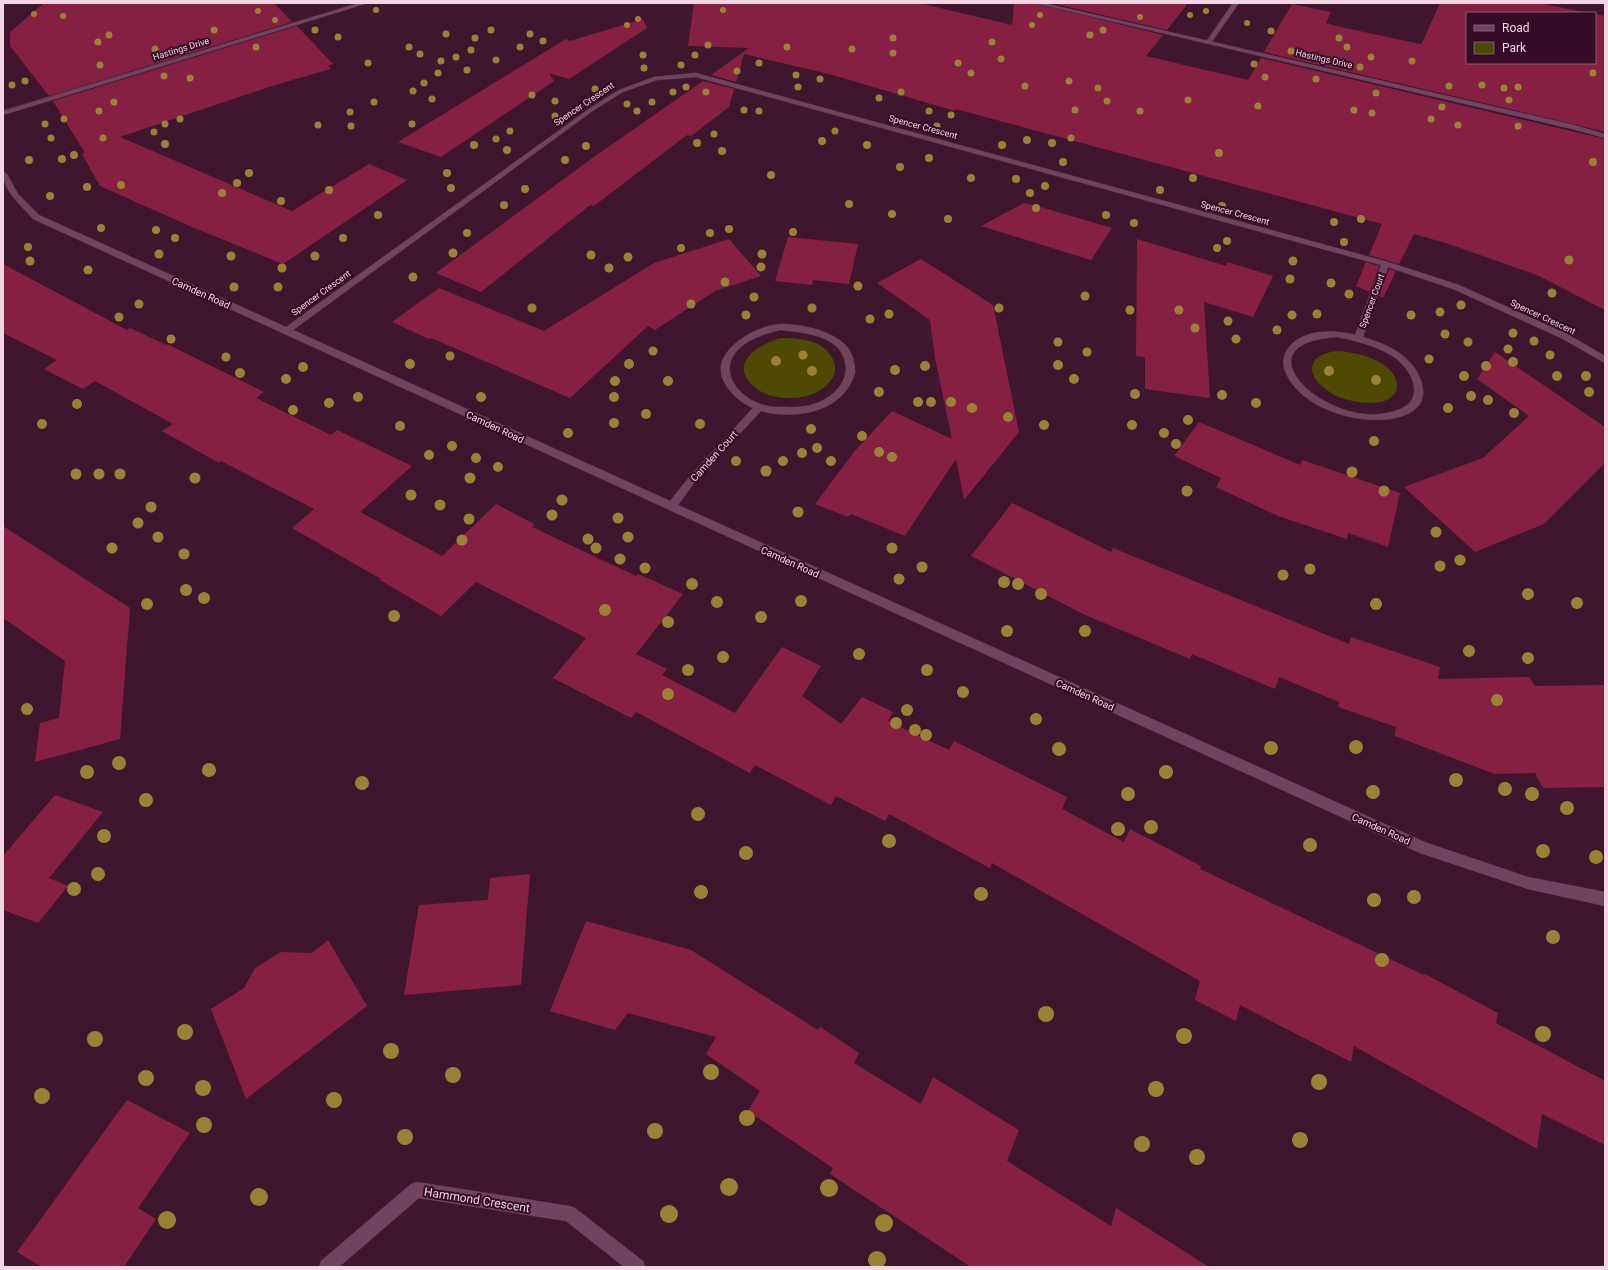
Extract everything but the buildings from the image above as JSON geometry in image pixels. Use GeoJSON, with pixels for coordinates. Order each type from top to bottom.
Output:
{"type":"FeatureCollection","features":[{"type":"Feature","properties":{"kind":"street","name":"Hastings Drive"},"geometry":{"type":"LineString","coordinates":[[3,112],[365,3]]}},
{"type":"Feature","properties":{"kind":"street","name":"Hastings Drive"},"geometry":{"type":"LineString","coordinates":[[1037,3],[1574,127],[1605,136]]}},
{"type":"Feature","properties":{"kind":"street"},"geometry":{"type":"LineString","coordinates":[[1209,42],[1236,3]]}},
{"type":"Feature","properties":{"kind":"street","name":"Spencer Crescent"},"geometry":{"type":"LineString","coordinates":[[286,331],[592,109],[621,91],[656,78],[696,75],[1385,264],[1456,287],[1564,336],[1605,360]]}},
{"type":"Feature","properties":{"kind":"street","name":"Camden Road"},"geometry":{"type":"LineString","coordinates":[[3,174],[14,195],[36,217],[1424,849],[1528,883],[1605,899]]}},
{"type":"Feature","properties":{"kind":"street","name":"Spencer Court"},"geometry":{"type":"LineString","coordinates":[[1359,338],[1385,264]]}},
{"type":"Feature","properties":{"kind":"street"},"geometry":{"type":"LineString","coordinates":[[780,327],[800,327],[820,332],[836,340],[848,352],[853,366],[851,381],[841,394],[825,404],[803,411],[781,412],[759,407],[742,399],[731,388],[725,375],[726,362],[733,349],[745,339],[761,331],[780,327]]}},
{"type":"Feature","properties":{"kind":"street","name":"Spencer Court"},"geometry":{"type":"LineString","coordinates":[[1330,334],[1359,338],[1378,344],[1396,354],[1409,366],[1417,379],[1419,392],[1414,404],[1403,412],[1386,417],[1366,417],[1344,413],[1315,400],[1303,392],[1291,378],[1286,363],[1290,351],[1300,341],[1317,335],[1330,334]]}},
{"type":"Feature","properties":{"kind":"street","name":"Camden Court"},"geometry":{"type":"LineString","coordinates":[[671,507],[694,477],[759,407]]}},
{"type":"Feature","properties":{"kind":"street","name":"Hammond Crescent"},"geometry":{"type":"LineString","coordinates":[[327,1267],[417,1190],[568,1214],[637,1267]]}},
{"type":"Feature","properties":{"kind":"green space"},"geometry":{"type":"Polygon","coordinates":[[[781,338],[812,342],[825,349],[834,362],[835,367],[833,377],[827,385],[819,391],[809,395],[798,398],[787,398],[766,394],[757,389],[748,380],[744,372],[744,364],[748,357],[762,346],[781,338]]]}},
{"type":"Feature","properties":{"kind":"green space"},"geometry":{"type":"Polygon","coordinates":[[[1338,351],[1355,353],[1374,359],[1383,364],[1395,377],[1397,385],[1395,394],[1389,399],[1369,403],[1347,400],[1328,391],[1313,375],[1312,366],[1320,356],[1329,352],[1338,351]]]}}]}
